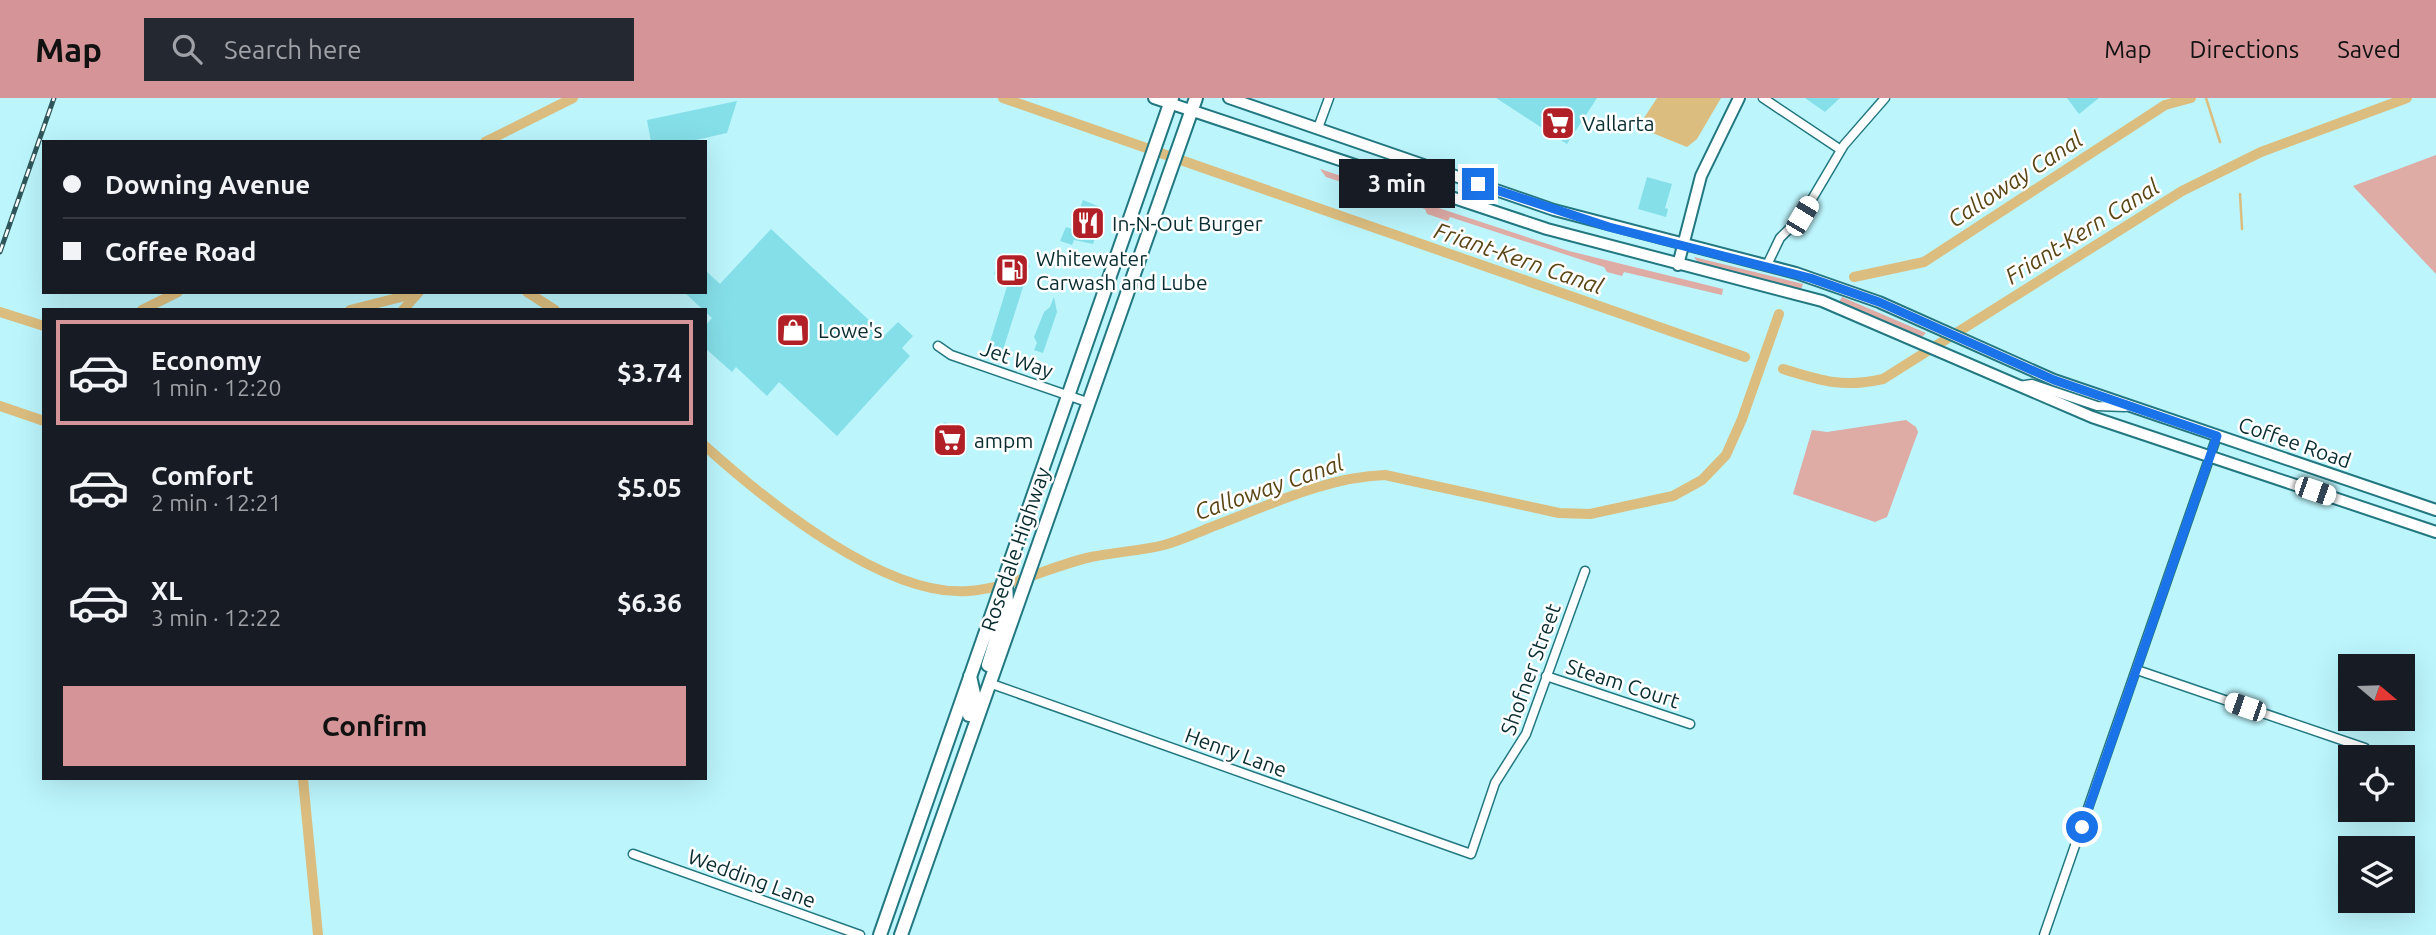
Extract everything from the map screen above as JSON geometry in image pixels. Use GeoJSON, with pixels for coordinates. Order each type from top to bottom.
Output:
{"type":"FeatureCollection","features":[{"type":"Feature","properties":{"kind":"main road","name":"Coffee Road"},"geometry":{"type":"LineString","coordinates":[[1154,98],[1194,104],[1548,229],[1822,301],[2092,417],[2436,532]]}},
{"type":"Feature","properties":{"kind":"main road","name":"Coffee Road"},"geometry":{"type":"LineString","coordinates":[[1229,98],[1553,211],[1767,265],[1879,302],[2054,380],[2436,510]]}},
{"type":"Feature","properties":{"kind":"main road"},"geometry":{"type":"LineString","coordinates":[[1678,265],[1701,176],[1739,98]]}},
{"type":"Feature","properties":{"kind":"main road","name":"Rosedale Highway"},"geometry":{"type":"LineString","coordinates":[[901,935],[989,683],[1006,605],[1008,565],[1171,101]]}},
{"type":"Feature","properties":{"kind":"main road","name":"Rosedale Highway"},"geometry":{"type":"LineString","coordinates":[[880,935],[970,676],[1030,565],[1194,104]]}},
{"type":"Feature","properties":{"kind":"main road"},"geometry":{"type":"LineString","coordinates":[[951,792],[949,772],[973,702],[974,686],[970,676]]}},
{"type":"Feature","properties":{"kind":"street"},"geometry":{"type":"LineString","coordinates":[[1318,128],[1329,98]]}},
{"type":"Feature","properties":{"kind":"street"},"geometry":{"type":"LineString","coordinates":[[1763,98],[1841,150]]}},
{"type":"Feature","properties":{"kind":"street"},"geometry":{"type":"LineString","coordinates":[[1767,265],[1780,238],[1802,216],[1841,150],[1885,98]]}},
{"type":"Feature","properties":{"kind":"street","name":"Jet Way"},"geometry":{"type":"LineString","coordinates":[[938,346],[951,355],[1087,402]]}},
{"type":"Feature","properties":{"kind":"street"},"geometry":{"type":"LineString","coordinates":[[2018,386],[2042,386],[2097,406],[2131,407]]}},
{"type":"Feature","properties":{"kind":"street"},"geometry":{"type":"LineString","coordinates":[[2044,935],[2217,436]]}},
{"type":"Feature","properties":{"kind":"street","name":"Shofner Street"},"geometry":{"type":"LineString","coordinates":[[1471,854],[1495,783],[1523,742],[1585,571]]}},
{"type":"Feature","properties":{"kind":"street"},"geometry":{"type":"LineString","coordinates":[[2137,670],[2356,745]]}},
{"type":"Feature","properties":{"kind":"street","name":"Steam Court"},"geometry":{"type":"LineString","coordinates":[[1546,676],[1690,724]]}},
{"type":"Feature","properties":{"kind":"street","name":"Henry Lane"},"geometry":{"type":"LineString","coordinates":[[989,683],[1471,854]]}},
{"type":"Feature","properties":{"kind":"street","name":"Wedding Lane"},"geometry":{"type":"LineString","coordinates":[[633,854],[860,935]]}},
{"type":"Feature","properties":{"kind":"shaded area"},"geometry":{"type":"Polygon","coordinates":[[[1657,98],[1721,98],[1697,139],[1687,147],[1645,130],[1644,118],[1657,98]]]}},
{"type":"Feature","properties":{"kind":"shaded area"},"geometry":{"type":"Polygon","coordinates":[[[2436,155],[2436,274],[2353,186],[2436,155]]]}},
{"type":"Feature","properties":{"kind":"shaded area"},"geometry":{"type":"Polygon","coordinates":[[[1320,169],[1569,251],[1723,289],[1722,295],[1624,272],[1622,276],[1607,272],[1604,267],[1450,217],[1448,221],[1427,214],[1425,209],[1326,177],[1320,169]]]}},
{"type":"Feature","properties":{"kind":"shaded area"},"geometry":{"type":"Polygon","coordinates":[[[1694,257],[1803,284],[1801,290],[1699,264],[1694,257]]]}},
{"type":"Feature","properties":{"kind":"shaded area"},"geometry":{"type":"Polygon","coordinates":[[[1842,297],[1926,333],[1922,337],[1839,302],[1842,297]]]}},
{"type":"Feature","properties":{"kind":"shaded area"},"geometry":{"type":"Polygon","coordinates":[[[1906,420],[1916,427],[1918,432],[1887,517],[1875,522],[1793,494],[1812,430],[1827,432],[1906,420]]]}},
{"type":"Feature","properties":{"kind":"building","name":"Vallarta"},"geometry":{"type":"Polygon","coordinates":[[[1496,98],[1597,98],[1567,144],[1496,98]]]}},
{"type":"Feature","properties":{"kind":"building"},"geometry":{"type":"Polygon","coordinates":[[[1805,98],[1840,98],[1825,112],[1805,98]]]}},
{"type":"Feature","properties":{"kind":"building"},"geometry":{"type":"Polygon","coordinates":[[[2067,98],[2099,98],[2079,114],[2067,98]]]}},
{"type":"Feature","properties":{"kind":"building"},"geometry":{"type":"Polygon","coordinates":[[[737,101],[727,133],[696,140],[651,140],[647,120],[737,101]]]}},
{"type":"Feature","properties":{"kind":"building"},"geometry":{"type":"Polygon","coordinates":[[[1647,177],[1672,184],[1665,208],[1668,209],[1666,217],[1638,209],[1647,177]]]}},
{"type":"Feature","properties":{"kind":"building","name":"In-N-Out Burger"},"geometry":{"type":"Polygon","coordinates":[[[1083,200],[1100,207],[1097,216],[1102,219],[1093,244],[1074,240],[1072,245],[1060,241],[1066,227],[1072,229],[1083,200]]]}},
{"type":"Feature","properties":{"kind":"building","name":"Lowe's"},"geometry":{"type":"Polygon","coordinates":[[[771,229],[885,335],[898,322],[913,336],[902,348],[910,356],[837,436],[779,382],[767,396],[736,367],[732,372],[707,350],[707,324],[712,318],[707,313],[707,308],[701,308],[686,294],[707,294],[707,272],[720,284],[771,229]]]}},
{"type":"Feature","properties":{"kind":"building"},"geometry":{"type":"Polygon","coordinates":[[[1001,255],[1030,265],[1003,350],[989,345],[1009,280],[994,274],[1001,255]]]}},
{"type":"Feature","properties":{"kind":"building","name":"Whitewater Carwash and Lube"},"geometry":{"type":"Polygon","coordinates":[[[1054,297],[1057,312],[1043,353],[1034,350],[1037,343],[1034,337],[1044,312],[1050,307],[1054,297]]]}},
{"type":"Feature","properties":{"kind":"building","name":"ampm"},"geometry":{"type":"Polygon","coordinates":[[[944,422],[965,432],[958,453],[936,445],[944,422]]]}},
{"type":"Feature","properties":{"kind":"waterway","name":"Friant-Kern Canal"},"geometry":{"type":"LineString","coordinates":[[489,140],[573,98]]}},
{"type":"Feature","properties":{"kind":"waterway","name":"Friant-Kern Canal"},"geometry":{"type":"LineString","coordinates":[[1003,98],[1745,357]]}},
{"type":"Feature","properties":{"kind":"waterway","name":"Calloway Canal"},"geometry":{"type":"LineString","coordinates":[[1854,277],[1924,262],[2165,105],[2191,98]]}},
{"type":"Feature","properties":{"kind":"waterway"},"geometry":{"type":"LineString","coordinates":[[2206,98],[2220,142]]}},
{"type":"Feature","properties":{"kind":"waterway","name":"Friant-Kern Canal"},"geometry":{"type":"LineString","coordinates":[[1783,369],[1833,382],[1856,383],[1883,379],[2182,191],[2261,152],[2407,98]]}},
{"type":"Feature","properties":{"kind":"waterway"},"geometry":{"type":"LineString","coordinates":[[2240,194],[2242,229]]}},
{"type":"Feature","properties":{"kind":"waterway","name":"Friant-Kern Canal"},"geometry":{"type":"LineString","coordinates":[[146,308],[174,294]]}},
{"type":"Feature","properties":{"kind":"waterway"},"geometry":{"type":"LineString","coordinates":[[358,308],[413,294]]}},
{"type":"Feature","properties":{"kind":"waterway","name":"Calloway Canal"},"geometry":{"type":"LineString","coordinates":[[405,308],[417,294]]}},
{"type":"Feature","properties":{"kind":"waterway","name":"Calloway Canal"},"geometry":{"type":"LineString","coordinates":[[530,294],[552,308]]}},
{"type":"Feature","properties":{"kind":"waterway","name":"Friant-Kern Canal"},"geometry":{"type":"LineString","coordinates":[[0,312],[42,325]]}},
{"type":"Feature","properties":{"kind":"waterway","name":"Calloway Canal"},"geometry":{"type":"LineString","coordinates":[[707,448],[760,492],[828,541],[901,579],[936,589],[969,591],[1000,586],[1091,557],[1164,545],[1296,494],[1362,477],[1385,475],[1559,513],[1590,514],[1673,496],[1702,480],[1726,455],[1742,419],[1779,314]]}},
{"type":"Feature","properties":{"kind":"waterway"},"geometry":{"type":"LineString","coordinates":[[0,406],[42,420]]}},
{"type":"Feature","properties":{"kind":"waterway","name":"Calloway Canal"},"geometry":{"type":"LineString","coordinates":[[303,780],[318,935]]}},
{"type":"Feature","properties":{"kind":"railway"},"geometry":{"type":"LineString","coordinates":[[0,252],[54,98]]}},
{"type":"Feature","properties":{"kind":"place","name":"Vallarta"},"geometry":{"type":"Point","coordinates":[1558,123]}},
{"type":"Feature","properties":{"kind":"place","name":"In-N-Out Burger"},"geometry":{"type":"Point","coordinates":[1088,223]}},
{"type":"Feature","properties":{"kind":"place","name":"Whitewater Carwash and Lube"},"geometry":{"type":"Point","coordinates":[1012,270]}},
{"type":"Feature","properties":{"kind":"place","name":"Lowe's"},"geometry":{"type":"Point","coordinates":[793,330]}},
{"type":"Feature","properties":{"kind":"place","name":"ampm"},"geometry":{"type":"Point","coordinates":[950,440]}},
{"type":"Feature","properties":{"kind":"route"},"geometry":{"type":"LineString","coordinates":[[1478,184],[1553,211],[1609,227],[1796,273],[1879,302],[2054,380],[2217,436],[2082,827]]}}]}
